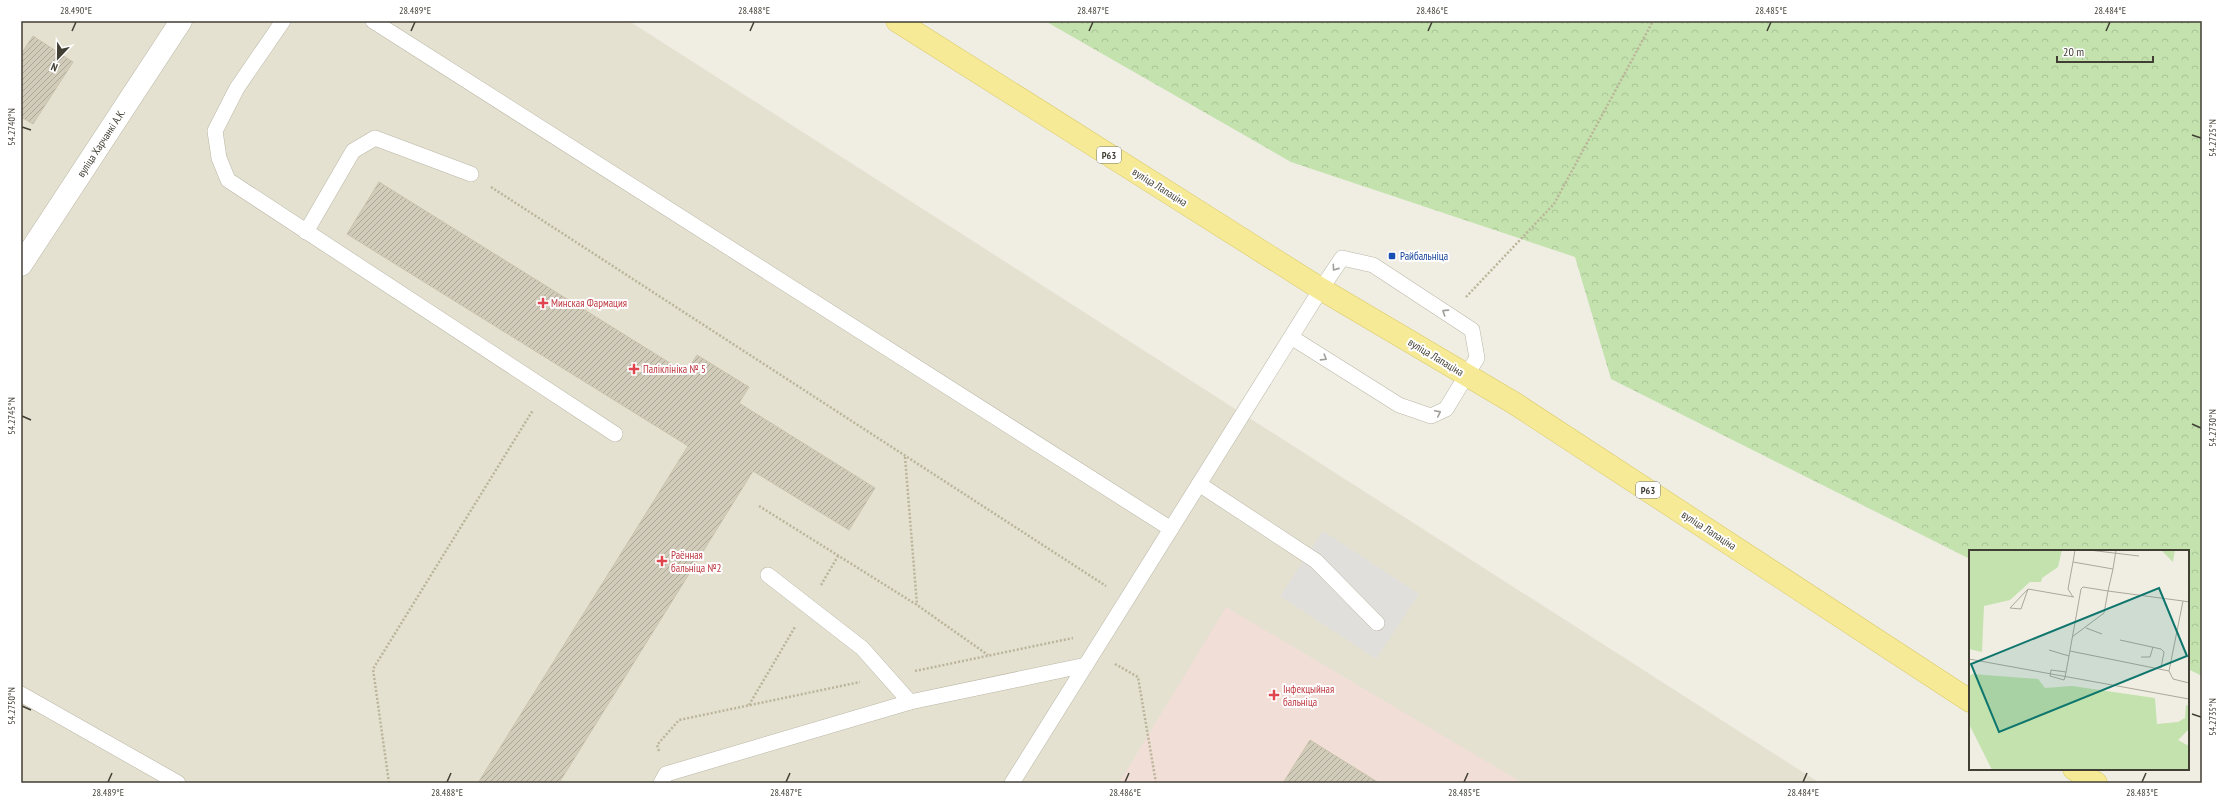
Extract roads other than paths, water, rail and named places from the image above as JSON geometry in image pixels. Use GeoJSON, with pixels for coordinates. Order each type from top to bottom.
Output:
{"type":"FeatureCollection","features":[{"type":"Feature","properties":{"kind":"main road","name":"вуліца Лапаціна"},"geometry":{"type":"LineString","coordinates":[[897,21],[1321,289],[1527,411],[1969,700]]}},
{"type":"Feature","properties":{"kind":"main road"},"geometry":{"type":"LineString","coordinates":[[2076,770],[2096,783]]}},
{"type":"Feature","properties":{"kind":"street","name":"вуліца Харчанкі А.К."},"geometry":{"type":"LineString","coordinates":[[21,265],[181,21]]}},
{"type":"Feature","properties":{"kind":"lane"},"geometry":{"type":"LineString","coordinates":[[283,21],[237,88],[215,131],[219,158],[228,180],[615,434]]}},
{"type":"Feature","properties":{"kind":"lane"},"geometry":{"type":"LineString","coordinates":[[373,21],[1171,529]]}},
{"type":"Feature","properties":{"kind":"lane"},"geometry":{"type":"LineString","coordinates":[[306,232],[353,152],[375,138],[471,174]]}},
{"type":"Feature","properties":{"kind":"lane"},"geometry":{"type":"LineString","coordinates":[[1012,783],[1321,289],[1342,258],[1373,265],[1472,330],[1477,358],[1446,409],[1431,416],[1399,405],[1291,337]]}},
{"type":"Feature","properties":{"kind":"lane"},"geometry":{"type":"LineString","coordinates":[[1200,484],[1316,561],[1377,623]]}},
{"type":"Feature","properties":{"kind":"lane"},"geometry":{"type":"LineString","coordinates":[[768,575],[862,648],[886,677],[910,702]]}},
{"type":"Feature","properties":{"kind":"lane"},"geometry":{"type":"LineString","coordinates":[[664,779],[910,702],[1086,665]]}},
{"type":"Feature","properties":{"kind":"lane"},"geometry":{"type":"LineString","coordinates":[[21,694],[178,783]]}},
{"type":"Feature","properties":{"kind":"place","name":"Райбальніца"},"geometry":{"type":"Point","coordinates":[1392,256]}},
{"type":"Feature","properties":{"kind":"place","name":"Минская Фармация"},"geometry":{"type":"Point","coordinates":[543,303]}},
{"type":"Feature","properties":{"kind":"place","name":"Паліклініка № 5"},"geometry":{"type":"Point","coordinates":[634,369]}},
{"type":"Feature","properties":{"kind":"place","name":"Раённая бальніца №2"},"geometry":{"type":"Point","coordinates":[662,561]}},
{"type":"Feature","properties":{"kind":"place","name":"Інфекцыйная бальніца"},"geometry":{"type":"Point","coordinates":[1274,695]}}]}
